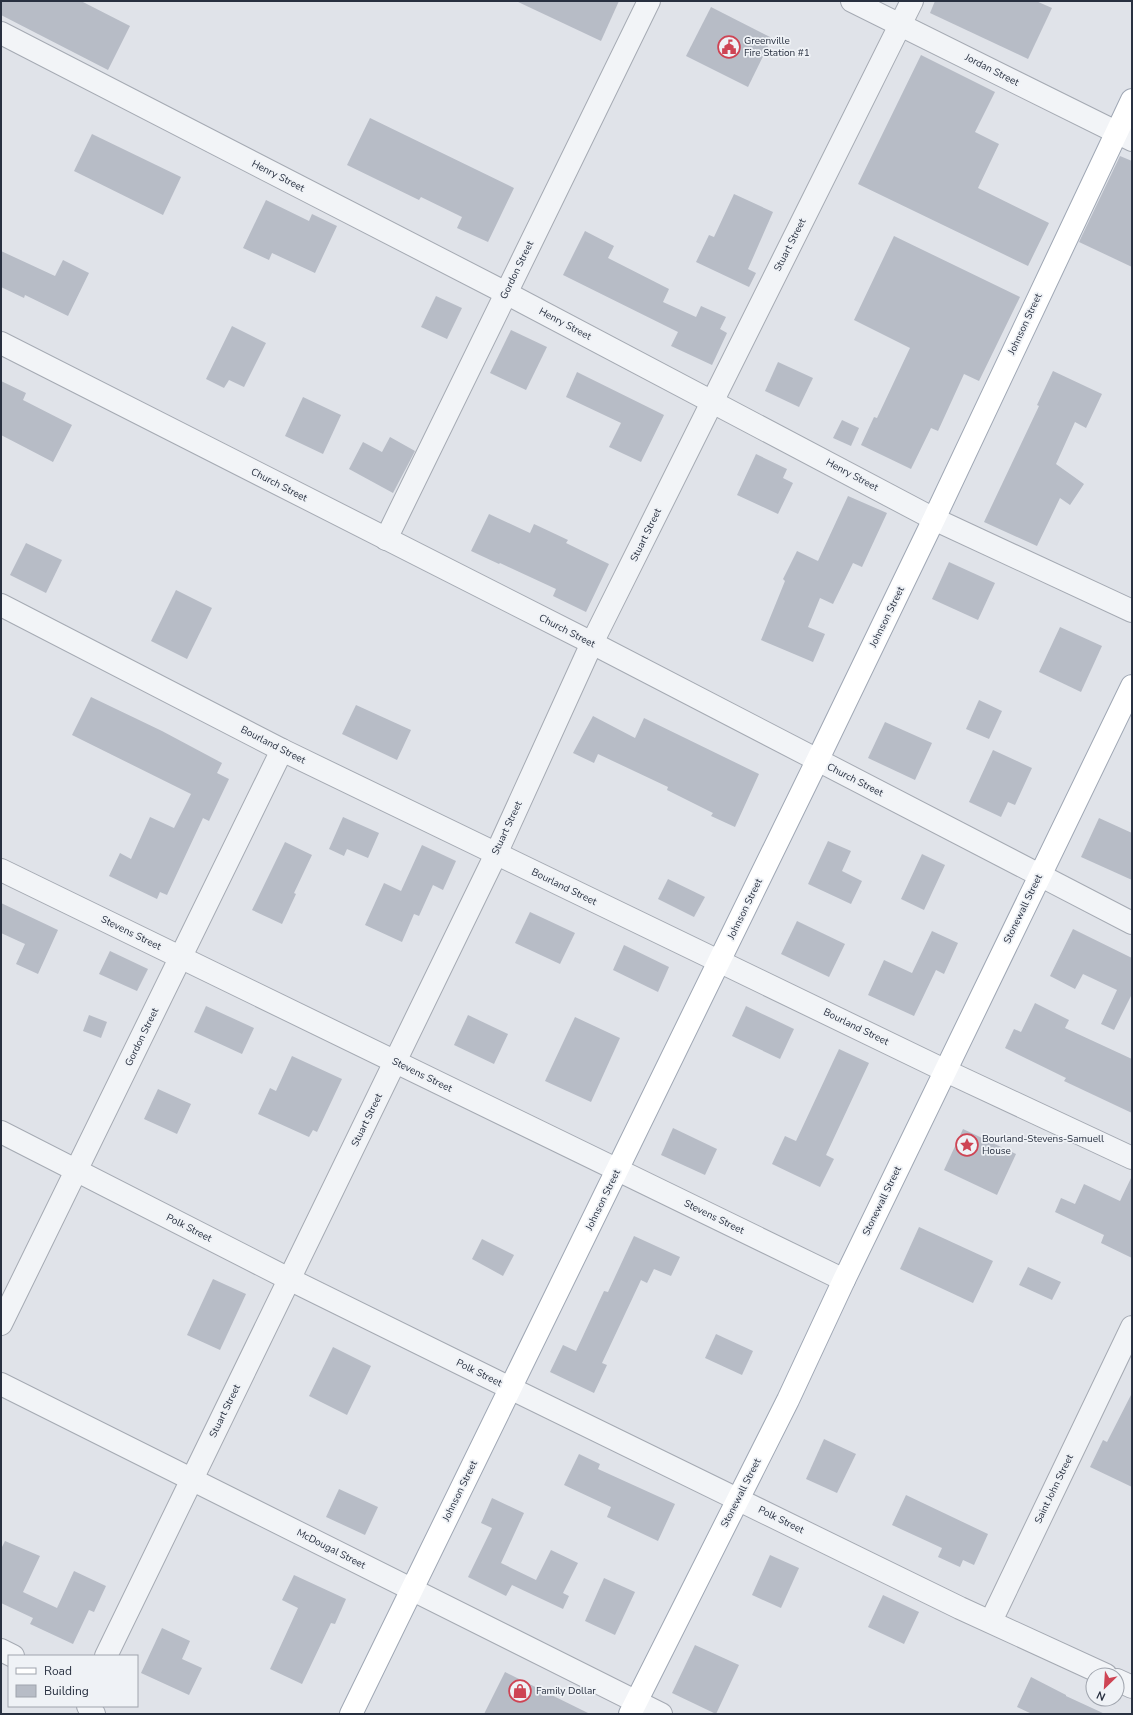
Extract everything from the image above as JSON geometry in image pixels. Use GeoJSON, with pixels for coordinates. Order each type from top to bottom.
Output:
{"type":"FeatureCollection","features":[{"type":"Feature","properties":{"kind":"main road","name":"Johnson Street"},"geometry":{"type":"LineString","coordinates":[[351,1714],[934,519],[1124,136],[1132,100]]}},
{"type":"Feature","properties":{"kind":"main road","name":"Stonewall Street"},"geometry":{"type":"LineString","coordinates":[[633,1708],[788,1400],[844,1280],[1132,686]]}},
{"type":"Feature","properties":{"kind":"street","name":"Gordon Street"},"geometry":{"type":"LineString","coordinates":[[386,539],[649,1]]}},
{"type":"Feature","properties":{"kind":"street","name":"Jordan Street"},"geometry":{"type":"LineString","coordinates":[[852,1],[1124,136]]}},
{"type":"Feature","properties":{"kind":"street","name":"Stuart Street"},"geometry":{"type":"LineString","coordinates":[[106,1655],[496,854],[592,643],[912,1]]}},
{"type":"Feature","properties":{"kind":"street","name":"Henry Street"},"geometry":{"type":"LineString","coordinates":[[1,33],[506,293],[934,519],[1132,611]]}},
{"type":"Feature","properties":{"kind":"street","name":"Church Street"},"geometry":{"type":"LineString","coordinates":[[1,343],[592,643],[1132,923]]}},
{"type":"Feature","properties":{"kind":"street","name":"Bourland Street"},"geometry":{"type":"LineString","coordinates":[[1,605],[282,750],[946,1071],[1132,1158]]}},
{"type":"Feature","properties":{"kind":"street","name":"Gordon Street"},"geometry":{"type":"LineString","coordinates":[[1,1324],[282,750]]}},
{"type":"Feature","properties":{"kind":"street","name":"Stevens Street"},"geometry":{"type":"LineString","coordinates":[[1,870],[844,1280]]}},
{"type":"Feature","properties":{"kind":"street","name":"Polk Street"},"geometry":{"type":"LineString","coordinates":[[1,1132],[289,1279],[960,1608],[991,1621]]}},
{"type":"Feature","properties":{"kind":"street","name":"Saint John Street"},"geometry":{"type":"LineString","coordinates":[[991,1621],[1132,1327]]}},
{"type":"Feature","properties":{"kind":"street","name":"McDougal Street"},"geometry":{"type":"LineString","coordinates":[[1,1384],[412,1590],[633,1708],[660,1714]]}},
{"type":"Feature","properties":{"kind":"street"},"geometry":{"type":"LineString","coordinates":[[991,1621],[1089,1667]]}},
{"type":"Feature","properties":{"kind":"street"},"geometry":{"type":"LineString","coordinates":[[1,1650],[11,1655]]}},
{"type":"Feature","properties":{"kind":"building"},"geometry":{"type":"Polygon","coordinates":[[[1,1],[81,1],[130,26],[108,70],[1,15],[1,1]]]}},
{"type":"Feature","properties":{"kind":"building"},"geometry":{"type":"Polygon","coordinates":[[[516,1],[619,1],[601,41],[516,1]]]}},
{"type":"Feature","properties":{"kind":"building"},"geometry":{"type":"Polygon","coordinates":[[[935,1],[1036,1],[1052,8],[1028,59],[930,13],[935,1]]]}},
{"type":"Feature","properties":{"kind":"building","name":"Greenville Fire Station #1"},"geometry":{"type":"Polygon","coordinates":[[[711,7],[772,38],[748,87],[686,56],[711,7]]]}},
{"type":"Feature","properties":{"kind":"building"},"geometry":{"type":"Polygon","coordinates":[[[921,55],[995,92],[975,132],[999,144],[978,188],[1049,223],[1028,266],[858,184],[921,55]]]}},
{"type":"Feature","properties":{"kind":"building"},"geometry":{"type":"Polygon","coordinates":[[[370,118],[514,188],[488,242],[457,228],[462,217],[421,197],[419,200],[347,165],[370,118]]]}},
{"type":"Feature","properties":{"kind":"building"},"geometry":{"type":"Polygon","coordinates":[[[92,134],[181,177],[163,215],[74,171],[92,134]]]}},
{"type":"Feature","properties":{"kind":"building"},"geometry":{"type":"Polygon","coordinates":[[[1120,156],[1132,161],[1132,267],[1079,242],[1120,156]]]}},
{"type":"Feature","properties":{"kind":"building"},"geometry":{"type":"Polygon","coordinates":[[[734,194],[773,212],[748,269],[756,273],[749,287],[696,262],[709,235],[714,237],[734,194]]]}},
{"type":"Feature","properties":{"kind":"building"},"geometry":{"type":"Polygon","coordinates":[[[266,200],[309,221],[312,214],[337,226],[315,273],[272,253],[269,260],[243,248],[266,200]]]}},
{"type":"Feature","properties":{"kind":"building"},"geometry":{"type":"Polygon","coordinates":[[[585,231],[614,246],[608,258],[669,289],[663,302],[696,317],[701,306],[726,317],[720,329],[727,333],[712,365],[671,346],[678,332],[563,275],[585,231]]]}},
{"type":"Feature","properties":{"kind":"building"},"geometry":{"type":"Polygon","coordinates":[[[894,236],[1020,297],[979,381],[964,374],[938,431],[931,428],[911,469],[861,445],[874,417],[877,418],[910,348],[854,320],[894,236]]]}},
{"type":"Feature","properties":{"kind":"building"},"geometry":{"type":"Polygon","coordinates":[[[1,251],[55,276],[63,260],[89,273],[68,316],[25,295],[24,298],[1,287],[1,251]]]}},
{"type":"Feature","properties":{"kind":"building"},"geometry":{"type":"Polygon","coordinates":[[[436,296],[462,308],[447,339],[421,327],[436,296]]]}},
{"type":"Feature","properties":{"kind":"building"},"geometry":{"type":"Polygon","coordinates":[[[232,326],[266,343],[244,387],[229,380],[224,388],[206,379],[232,326]]]}},
{"type":"Feature","properties":{"kind":"building"},"geometry":{"type":"Polygon","coordinates":[[[511,330],[547,347],[526,390],[490,373],[511,330]]]}},
{"type":"Feature","properties":{"kind":"building"},"geometry":{"type":"Polygon","coordinates":[[[778,362],[813,378],[799,407],[765,391],[778,362]]]}},
{"type":"Feature","properties":{"kind":"building"},"geometry":{"type":"Polygon","coordinates":[[[1053,371],[1102,394],[1086,428],[1075,422],[1056,464],[1084,484],[1070,505],[1060,498],[1037,546],[984,522],[1039,406],[1037,405],[1053,371]]]}},
{"type":"Feature","properties":{"kind":"building"},"geometry":{"type":"Polygon","coordinates":[[[577,372],[664,415],[641,462],[609,447],[621,423],[566,397],[577,372]]]}},
{"type":"Feature","properties":{"kind":"building"},"geometry":{"type":"Polygon","coordinates":[[[1,381],[26,393],[23,400],[72,425],[53,462],[1,435],[1,381]]]}},
{"type":"Feature","properties":{"kind":"building"},"geometry":{"type":"Polygon","coordinates":[[[303,397],[341,415],[323,454],[285,436],[303,397]]]}},
{"type":"Feature","properties":{"kind":"building"},"geometry":{"type":"Polygon","coordinates":[[[842,420],[859,428],[851,446],[833,438],[842,420]]]}},
{"type":"Feature","properties":{"kind":"building"},"geometry":{"type":"Polygon","coordinates":[[[390,437],[415,451],[393,493],[349,469],[363,442],[382,452],[390,437]]]}},
{"type":"Feature","properties":{"kind":"building"},"geometry":{"type":"Polygon","coordinates":[[[756,454],[787,469],[783,478],[793,483],[778,514],[737,495],[756,454]]]}},
{"type":"Feature","properties":{"kind":"building"},"geometry":{"type":"Polygon","coordinates":[[[848,496],[887,513],[862,567],[853,563],[833,604],[820,598],[808,627],[825,634],[813,662],[761,640],[785,581],[783,579],[797,551],[818,561],[848,496]]]}},
{"type":"Feature","properties":{"kind":"building"},"geometry":{"type":"Polygon","coordinates":[[[489,514],[530,533],[534,524],[568,540],[566,543],[609,564],[586,612],[553,596],[556,589],[471,551],[489,514]]]}},
{"type":"Feature","properties":{"kind":"building"},"geometry":{"type":"Polygon","coordinates":[[[26,543],[62,560],[46,593],[10,575],[26,543]]]}},
{"type":"Feature","properties":{"kind":"building"},"geometry":{"type":"Polygon","coordinates":[[[949,562],[995,583],[978,620],[932,599],[949,562]]]}},
{"type":"Feature","properties":{"kind":"building"},"geometry":{"type":"Polygon","coordinates":[[[176,590],[212,608],[187,659],[151,641],[176,590]]]}},
{"type":"Feature","properties":{"kind":"building"},"geometry":{"type":"Polygon","coordinates":[[[1060,627],[1102,646],[1081,692],[1039,672],[1060,627]]]}},
{"type":"Feature","properties":{"kind":"building"},"geometry":{"type":"Polygon","coordinates":[[[91,697],[162,731],[222,763],[217,773],[229,779],[209,821],[203,818],[167,895],[160,892],[157,899],[109,876],[120,853],[131,859],[150,817],[174,828],[191,794],[72,735],[91,697]]]}},
{"type":"Feature","properties":{"kind":"building"},"geometry":{"type":"Polygon","coordinates":[[[979,700],[1002,711],[989,739],[966,729],[979,700]]]}},
{"type":"Feature","properties":{"kind":"building"},"geometry":{"type":"Polygon","coordinates":[[[356,705],[411,730],[397,760],[342,734],[356,705]]]}},
{"type":"Feature","properties":{"kind":"building"},"geometry":{"type":"Polygon","coordinates":[[[593,716],[635,738],[644,718],[759,774],[735,827],[711,816],[713,813],[667,790],[668,787],[598,754],[594,763],[573,753],[593,716]]]}},
{"type":"Feature","properties":{"kind":"building"},"geometry":{"type":"Polygon","coordinates":[[[885,722],[932,743],[915,780],[868,758],[885,722]]]}},
{"type":"Feature","properties":{"kind":"building"},"geometry":{"type":"Polygon","coordinates":[[[993,750],[1032,768],[1015,805],[1008,802],[1001,817],[969,802],[993,750]]]}},
{"type":"Feature","properties":{"kind":"building"},"geometry":{"type":"Polygon","coordinates":[[[343,817],[379,833],[368,858],[347,849],[344,856],[329,849],[343,817]]]}},
{"type":"Feature","properties":{"kind":"building"},"geometry":{"type":"Polygon","coordinates":[[[1099,818],[1132,833],[1132,880],[1081,857],[1099,818]]]}},
{"type":"Feature","properties":{"kind":"building"},"geometry":{"type":"Polygon","coordinates":[[[828,841],[851,851],[842,871],[862,881],[851,904],[808,884],[828,841]]]}},
{"type":"Feature","properties":{"kind":"building"},"geometry":{"type":"Polygon","coordinates":[[[285,842],[312,855],[294,893],[296,894],[282,924],[252,910],[285,842]]]}},
{"type":"Feature","properties":{"kind":"building"},"geometry":{"type":"Polygon","coordinates":[[[422,845],[456,861],[443,890],[433,885],[419,916],[414,914],[402,942],[365,925],[384,883],[401,891],[422,845]]]}},
{"type":"Feature","properties":{"kind":"building"},"geometry":{"type":"Polygon","coordinates":[[[922,854],[945,865],[924,910],[901,899],[922,854]]]}},
{"type":"Feature","properties":{"kind":"building"},"geometry":{"type":"Polygon","coordinates":[[[668,879],[705,897],[694,917],[658,899],[668,879]]]}},
{"type":"Feature","properties":{"kind":"building"},"geometry":{"type":"Polygon","coordinates":[[[1,903],[58,930],[38,974],[16,964],[25,944],[1,933],[1,903]]]}},
{"type":"Feature","properties":{"kind":"building"},"geometry":{"type":"Polygon","coordinates":[[[530,912],[575,933],[560,964],[515,943],[530,912]]]}},
{"type":"Feature","properties":{"kind":"building"},"geometry":{"type":"Polygon","coordinates":[[[797,921],[845,944],[829,977],[781,954],[797,921]]]}},
{"type":"Feature","properties":{"kind":"building"},"geometry":{"type":"Polygon","coordinates":[[[1073,929],[1132,958],[1132,997],[1131,996],[1114,1030],[1101,1024],[1117,990],[1083,974],[1075,989],[1050,976],[1073,929]]]}},
{"type":"Feature","properties":{"kind":"building"},"geometry":{"type":"Polygon","coordinates":[[[932,931],[958,943],[944,974],[936,970],[914,1016],[868,995],[884,960],[912,973],[932,931]]]}},
{"type":"Feature","properties":{"kind":"building"},"geometry":{"type":"Polygon","coordinates":[[[624,945],[669,967],[658,992],[613,970],[624,945]]]}},
{"type":"Feature","properties":{"kind":"building"},"geometry":{"type":"Polygon","coordinates":[[[110,951],[148,969],[137,991],[99,974],[110,951]]]}},
{"type":"Feature","properties":{"kind":"building"},"geometry":{"type":"Polygon","coordinates":[[[1035,1003],[1069,1020],[1065,1028],[1132,1059],[1132,1113],[1064,1081],[1066,1078],[1005,1048],[1014,1029],[1021,1032],[1035,1003]]]}},
{"type":"Feature","properties":{"kind":"building"},"geometry":{"type":"Polygon","coordinates":[[[206,1006],[254,1028],[242,1054],[194,1032],[206,1006]]]}},
{"type":"Feature","properties":{"kind":"building"},"geometry":{"type":"Polygon","coordinates":[[[746,1006],[794,1029],[780,1059],[732,1036],[746,1006]]]}},
{"type":"Feature","properties":{"kind":"building"},"geometry":{"type":"Polygon","coordinates":[[[89,1015],[107,1022],[101,1038],[83,1031],[89,1015]]]}},
{"type":"Feature","properties":{"kind":"building"},"geometry":{"type":"Polygon","coordinates":[[[468,1015],[508,1034],[494,1064],[454,1045],[468,1015]]]}},
{"type":"Feature","properties":{"kind":"building"},"geometry":{"type":"Polygon","coordinates":[[[575,1017],[620,1038],[591,1102],[545,1081],[575,1017]]]}},
{"type":"Feature","properties":{"kind":"building"},"geometry":{"type":"Polygon","coordinates":[[[839,1049],[869,1063],[826,1155],[834,1159],[820,1187],[772,1164],[785,1136],[796,1141],[839,1049]]]}},
{"type":"Feature","properties":{"kind":"building"},"geometry":{"type":"Polygon","coordinates":[[[292,1056],[342,1079],[317,1132],[313,1130],[309,1137],[258,1114],[270,1088],[276,1091],[292,1056]]]}},
{"type":"Feature","properties":{"kind":"building"},"geometry":{"type":"Polygon","coordinates":[[[158,1089],[191,1104],[177,1134],[144,1119],[158,1089]]]}},
{"type":"Feature","properties":{"kind":"building"},"geometry":{"type":"Polygon","coordinates":[[[673,1128],[717,1149],[705,1175],[661,1155],[673,1128]]]}},
{"type":"Feature","properties":{"kind":"building"},"geometry":{"type":"Polygon","coordinates":[[[963,1129],[1016,1154],[997,1195],[944,1170],[963,1129]]]}},
{"type":"Feature","properties":{"kind":"building"},"geometry":{"type":"Polygon","coordinates":[[[1132,1176],[1132,1258],[1101,1243],[1104,1235],[1055,1212],[1061,1198],[1075,1204],[1084,1184],[1120,1201],[1132,1176]]]}},
{"type":"Feature","properties":{"kind":"building"},"geometry":{"type":"Polygon","coordinates":[[[919,1227],[993,1261],[973,1303],[900,1269],[919,1227]]]}},
{"type":"Feature","properties":{"kind":"building"},"geometry":{"type":"Polygon","coordinates":[[[634,1236],[680,1257],[671,1276],[654,1269],[647,1283],[641,1280],[602,1363],[607,1365],[594,1393],[550,1372],[563,1345],[576,1351],[604,1291],[608,1292],[634,1236]]]}},
{"type":"Feature","properties":{"kind":"building"},"geometry":{"type":"Polygon","coordinates":[[[482,1239],[514,1255],[503,1276],[472,1259],[482,1239]]]}},
{"type":"Feature","properties":{"kind":"building"},"geometry":{"type":"Polygon","coordinates":[[[1028,1267],[1061,1282],[1052,1300],[1019,1285],[1028,1267]]]}},
{"type":"Feature","properties":{"kind":"building"},"geometry":{"type":"Polygon","coordinates":[[[213,1279],[246,1294],[220,1350],[187,1335],[213,1279]]]}},
{"type":"Feature","properties":{"kind":"building"},"geometry":{"type":"Polygon","coordinates":[[[716,1334],[753,1351],[742,1375],[705,1358],[716,1334]]]}},
{"type":"Feature","properties":{"kind":"building"},"geometry":{"type":"Polygon","coordinates":[[[333,1347],[371,1366],[347,1415],[309,1396],[333,1347]]]}},
{"type":"Feature","properties":{"kind":"building"},"geometry":{"type":"Polygon","coordinates":[[[1132,1393],[1132,1487],[1090,1467],[1103,1440],[1107,1442],[1132,1393]]]}},
{"type":"Feature","properties":{"kind":"building"},"geometry":{"type":"Polygon","coordinates":[[[824,1439],[856,1454],[837,1493],[806,1479],[824,1439]]]}},
{"type":"Feature","properties":{"kind":"building"},"geometry":{"type":"Polygon","coordinates":[[[579,1454],[600,1464],[598,1469],[675,1504],[658,1541],[607,1517],[611,1507],[564,1485],[579,1454]]]}},
{"type":"Feature","properties":{"kind":"building"},"geometry":{"type":"Polygon","coordinates":[[[339,1489],[378,1507],[365,1535],[326,1517],[339,1489]]]}},
{"type":"Feature","properties":{"kind":"building"},"geometry":{"type":"Polygon","coordinates":[[[906,1495],[988,1534],[974,1565],[963,1560],[960,1567],[938,1557],[942,1548],[892,1525],[906,1495]]]}},
{"type":"Feature","properties":{"kind":"building"},"geometry":{"type":"Polygon","coordinates":[[[492,1498],[524,1513],[501,1563],[536,1580],[551,1550],[578,1563],[563,1593],[569,1596],[563,1609],[512,1585],[506,1596],[468,1577],[492,1528],[481,1523],[492,1498]]]}},
{"type":"Feature","properties":{"kind":"building"},"geometry":{"type":"Polygon","coordinates":[[[5,1541],[40,1556],[23,1592],[57,1608],[74,1571],[106,1586],[94,1612],[89,1610],[73,1644],[30,1624],[33,1618],[1,1603],[1,1549],[5,1541]]]}},
{"type":"Feature","properties":{"kind":"building"},"geometry":{"type":"Polygon","coordinates":[[[770,1555],[799,1568],[781,1608],[752,1595],[770,1555]]]}},
{"type":"Feature","properties":{"kind":"building"},"geometry":{"type":"Polygon","coordinates":[[[294,1575],[346,1599],[335,1624],[331,1623],[302,1684],[270,1669],[298,1608],[282,1600],[294,1575]]]}},
{"type":"Feature","properties":{"kind":"building"},"geometry":{"type":"Polygon","coordinates":[[[604,1578],[635,1592],[615,1635],[585,1621],[604,1578]]]}},
{"type":"Feature","properties":{"kind":"building"},"geometry":{"type":"Polygon","coordinates":[[[883,1595],[919,1612],[904,1644],[868,1627],[883,1595]]]}},
{"type":"Feature","properties":{"kind":"building"},"geometry":{"type":"Polygon","coordinates":[[[162,1628],[190,1641],[182,1659],[202,1668],[189,1695],[141,1673],[162,1628]]]}},
{"type":"Feature","properties":{"kind":"building"},"geometry":{"type":"Polygon","coordinates":[[[695,1645],[739,1665],[716,1714],[672,1693],[695,1645]]]}},
{"type":"Feature","properties":{"kind":"building","name":"Family Dollar"},"geometry":{"type":"Polygon","coordinates":[[[505,1672],[590,1714],[484,1714],[505,1672]]]}},
{"type":"Feature","properties":{"kind":"building"},"geometry":{"type":"Polygon","coordinates":[[[1031,1677],[1085,1705],[1085,1707],[1090,1707],[1105,1714],[1032,1714],[1017,1707],[1031,1677]]]}},
{"type":"Feature","properties":{"kind":"place","name":"Greenville Fire Station #1"},"geometry":{"type":"Point","coordinates":[729,47]}},
{"type":"Feature","properties":{"kind":"place","name":"Bourland-Stevens-Samuell House"},"geometry":{"type":"Point","coordinates":[967,1145]}},
{"type":"Feature","properties":{"kind":"place","name":"Family Dollar"},"geometry":{"type":"Point","coordinates":[520,1691]}}]}
